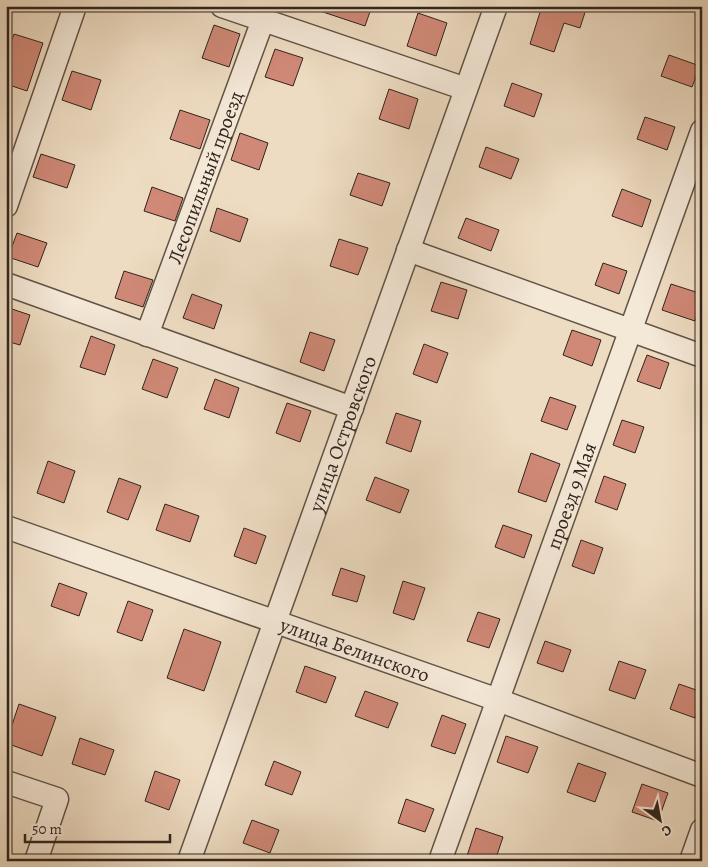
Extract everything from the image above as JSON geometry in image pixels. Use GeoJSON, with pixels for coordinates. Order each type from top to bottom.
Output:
{"type":"FeatureCollection","features":[{"type":"Feature","properties":{"kind":"street"},"geometry":{"type":"LineString","coordinates":[[6,206],[75,6]]}},
{"type":"Feature","properties":{"kind":"street"},"geometry":{"type":"LineString","coordinates":[[222,6],[466,89]]}},
{"type":"Feature","properties":{"kind":"street","name":"улица Островского"},"geometry":{"type":"LineString","coordinates":[[189,861],[496,6]]}},
{"type":"Feature","properties":{"kind":"street","name":"Лесопильный проезд"},"geometry":{"type":"LineString","coordinates":[[147,335],[263,20]]}},
{"type":"Feature","properties":{"kind":"street","name":"проезд 9 Мая"},"geometry":{"type":"LineString","coordinates":[[440,861],[702,131]]}},
{"type":"Feature","properties":{"kind":"street"},"geometry":{"type":"LineString","coordinates":[[408,250],[702,356]]}},
{"type":"Feature","properties":{"kind":"street"},"geometry":{"type":"LineString","coordinates":[[6,284],[352,408]]}},
{"type":"Feature","properties":{"kind":"street","name":"улица Белинского"},"geometry":{"type":"LineString","coordinates":[[6,527],[498,700],[702,776]]}},
{"type":"Feature","properties":{"kind":"street"},"geometry":{"type":"LineString","coordinates":[[6,782],[57,799],[36,861]]}},
{"type":"Feature","properties":{"kind":"street"},"geometry":{"type":"LineString","coordinates":[[691,861],[702,830]]}},
{"type":"Feature","properties":{"kind":"building"},"geometry":{"type":"Polygon","coordinates":[[[314,6],[372,6],[365,26],[314,9],[314,6]]]}},
{"type":"Feature","properties":{"kind":"building"},"geometry":{"type":"Polygon","coordinates":[[[542,6],[587,6],[580,28],[564,23],[554,52],[530,44],[542,6]]]}},
{"type":"Feature","properties":{"kind":"building"},"geometry":{"type":"Polygon","coordinates":[[[418,13],[447,23],[436,56],[407,46],[418,13]]]}},
{"type":"Feature","properties":{"kind":"building"},"geometry":{"type":"Polygon","coordinates":[[[214,25],[240,34],[229,67],[202,58],[214,25]]]}},
{"type":"Feature","properties":{"kind":"building"},"geometry":{"type":"Polygon","coordinates":[[[14,34],[43,43],[27,91],[6,84],[6,56],[14,34]]]}},
{"type":"Feature","properties":{"kind":"building"},"geometry":{"type":"Polygon","coordinates":[[[275,49],[303,58],[293,86],[265,77],[275,49]]]}},
{"type":"Feature","properties":{"kind":"building"},"geometry":{"type":"Polygon","coordinates":[[[669,55],[700,66],[692,87],[661,76],[669,55]]]}},
{"type":"Feature","properties":{"kind":"building"},"geometry":{"type":"Polygon","coordinates":[[[72,71],[101,80],[91,110],[62,100],[72,71]]]}},
{"type":"Feature","properties":{"kind":"building"},"geometry":{"type":"Polygon","coordinates":[[[512,83],[542,94],[534,117],[504,106],[512,83]]]}},
{"type":"Feature","properties":{"kind":"building"},"geometry":{"type":"Polygon","coordinates":[[[389,89],[418,99],[409,129],[379,119],[389,89]]]}},
{"type":"Feature","properties":{"kind":"building"},"geometry":{"type":"Polygon","coordinates":[[[180,110],[210,120],[200,149],[170,139],[180,110]]]}},
{"type":"Feature","properties":{"kind":"building"},"geometry":{"type":"Polygon","coordinates":[[[645,117],[675,127],[667,150],[637,139],[645,117]]]}},
{"type":"Feature","properties":{"kind":"building"},"geometry":{"type":"Polygon","coordinates":[[[240,133],[268,143],[259,170],[231,160],[240,133]]]}},
{"type":"Feature","properties":{"kind":"building"},"geometry":{"type":"Polygon","coordinates":[[[486,147],[519,159],[511,179],[479,167],[486,147]]]}},
{"type":"Feature","properties":{"kind":"building"},"geometry":{"type":"Polygon","coordinates":[[[41,154],[75,165],[67,188],[33,177],[41,154]]]}},
{"type":"Feature","properties":{"kind":"building"},"geometry":{"type":"Polygon","coordinates":[[[358,173],[390,183],[382,206],[350,195],[358,173]]]}},
{"type":"Feature","properties":{"kind":"building"},"geometry":{"type":"Polygon","coordinates":[[[152,187],[183,198],[175,221],[144,211],[152,187]]]}},
{"type":"Feature","properties":{"kind":"building"},"geometry":{"type":"Polygon","coordinates":[[[622,189],[651,200],[642,227],[612,216],[622,189]]]}},
{"type":"Feature","properties":{"kind":"building"},"geometry":{"type":"Polygon","coordinates":[[[217,208],[248,219],[240,242],[210,231],[217,208]]]}},
{"type":"Feature","properties":{"kind":"building"},"geometry":{"type":"Polygon","coordinates":[[[466,218],[499,230],[491,251],[458,238],[466,218]]]}},
{"type":"Feature","properties":{"kind":"building"},"geometry":{"type":"Polygon","coordinates":[[[17,233],[47,243],[38,267],[8,257],[17,233]]]}},
{"type":"Feature","properties":{"kind":"building"},"geometry":{"type":"Polygon","coordinates":[[[339,239],[368,248],[358,275],[330,266],[339,239]]]}},
{"type":"Feature","properties":{"kind":"building"},"geometry":{"type":"Polygon","coordinates":[[[603,263],[627,271],[619,294],[595,285],[603,263]]]}},
{"type":"Feature","properties":{"kind":"building"},"geometry":{"type":"Polygon","coordinates":[[[124,271],[153,280],[143,307],[115,298],[124,271]]]}},
{"type":"Feature","properties":{"kind":"building"},"geometry":{"type":"Polygon","coordinates":[[[441,282],[467,290],[458,319],[431,311],[441,282]]]}},
{"type":"Feature","properties":{"kind":"building"},"geometry":{"type":"Polygon","coordinates":[[[671,284],[702,294],[702,301],[695,321],[662,310],[671,284]]]}},
{"type":"Feature","properties":{"kind":"building"},"geometry":{"type":"Polygon","coordinates":[[[192,294],[222,305],[214,329],[183,318],[192,294]]]}},
{"type":"Feature","properties":{"kind":"building"},"geometry":{"type":"Polygon","coordinates":[[[6,307],[30,315],[20,345],[6,341],[6,307]]]}},
{"type":"Feature","properties":{"kind":"building"},"geometry":{"type":"Polygon","coordinates":[[[572,330],[601,340],[592,366],[563,355],[572,330]]]}},
{"type":"Feature","properties":{"kind":"building"},"geometry":{"type":"Polygon","coordinates":[[[310,332],[335,340],[324,371],[300,362],[310,332]]]}},
{"type":"Feature","properties":{"kind":"building"},"geometry":{"type":"Polygon","coordinates":[[[91,336],[115,345],[105,375],[80,367],[91,336]]]}},
{"type":"Feature","properties":{"kind":"building"},"geometry":{"type":"Polygon","coordinates":[[[424,344],[448,353],[437,383],[413,374],[424,344]]]}},
{"type":"Feature","properties":{"kind":"building"},"geometry":{"type":"Polygon","coordinates":[[[647,355],[669,363],[660,389],[637,381],[647,355]]]}},
{"type":"Feature","properties":{"kind":"building"},"geometry":{"type":"Polygon","coordinates":[[[153,359],[178,368],[167,398],[142,389],[153,359]]]}},
{"type":"Feature","properties":{"kind":"building"},"geometry":{"type":"Polygon","coordinates":[[[215,379],[239,388],[229,418],[204,409],[215,379]]]}},
{"type":"Feature","properties":{"kind":"building"},"geometry":{"type":"Polygon","coordinates":[[[550,397],[576,406],[567,430],[541,421],[550,397]]]}},
{"type":"Feature","properties":{"kind":"building"},"geometry":{"type":"Polygon","coordinates":[[[287,403],[311,411],[300,442],[276,433],[287,403]]]}},
{"type":"Feature","properties":{"kind":"building"},"geometry":{"type":"Polygon","coordinates":[[[396,413],[421,421],[411,452],[386,443],[396,413]]]}},
{"type":"Feature","properties":{"kind":"building"},"geometry":{"type":"Polygon","coordinates":[[[622,420],[644,427],[635,453],[613,445],[622,420]]]}},
{"type":"Feature","properties":{"kind":"building"},"geometry":{"type":"Polygon","coordinates":[[[531,453],[560,464],[546,502],[518,492],[531,453]]]}},
{"type":"Feature","properties":{"kind":"building"},"geometry":{"type":"Polygon","coordinates":[[[48,461],[75,471],[64,503],[37,493],[48,461]]]}},
{"type":"Feature","properties":{"kind":"building"},"geometry":{"type":"Polygon","coordinates":[[[604,476],[626,484],[617,510],[595,502],[604,476]]]}},
{"type":"Feature","properties":{"kind":"building"},"geometry":{"type":"Polygon","coordinates":[[[375,477],[409,490],[400,513],[366,500],[375,477]]]}},
{"type":"Feature","properties":{"kind":"building"},"geometry":{"type":"Polygon","coordinates":[[[119,478],[141,486],[128,520],[107,512],[119,478]]]}},
{"type":"Feature","properties":{"kind":"building"},"geometry":{"type":"Polygon","coordinates":[[[165,504],[199,516],[190,542],[156,530],[165,504]]]}},
{"type":"Feature","properties":{"kind":"building"},"geometry":{"type":"Polygon","coordinates":[[[503,525],[532,535],[524,558],[495,547],[503,525]]]}},
{"type":"Feature","properties":{"kind":"building"},"geometry":{"type":"Polygon","coordinates":[[[244,528],[266,536],[256,564],[234,556],[244,528]]]}},
{"type":"Feature","properties":{"kind":"building"},"geometry":{"type":"Polygon","coordinates":[[[581,540],[603,548],[594,574],[572,566],[581,540]]]}},
{"type":"Feature","properties":{"kind":"building"},"geometry":{"type":"Polygon","coordinates":[[[341,568],[365,576],[357,602],[332,595],[341,568]]]}},
{"type":"Feature","properties":{"kind":"building"},"geometry":{"type":"Polygon","coordinates":[[[403,581],[425,588],[414,620],[393,613],[403,581]]]}},
{"type":"Feature","properties":{"kind":"building"},"geometry":{"type":"Polygon","coordinates":[[[59,583],[87,593],[79,616],[51,606],[59,583]]]}},
{"type":"Feature","properties":{"kind":"building"},"geometry":{"type":"Polygon","coordinates":[[[128,601],[153,610],[142,641],[117,632],[128,601]]]}},
{"type":"Feature","properties":{"kind":"building"},"geometry":{"type":"Polygon","coordinates":[[[478,612],[500,619],[489,648],[467,641],[478,612]]]}},
{"type":"Feature","properties":{"kind":"building"},"geometry":{"type":"Polygon","coordinates":[[[184,629],[221,642],[204,691],[167,678],[184,629]]]}},
{"type":"Feature","properties":{"kind":"building"},"geometry":{"type":"Polygon","coordinates":[[[545,641],[571,650],[563,672],[537,663],[545,641]]]}},
{"type":"Feature","properties":{"kind":"building"},"geometry":{"type":"Polygon","coordinates":[[[619,661],[646,670],[635,699],[609,690],[619,661]]]}},
{"type":"Feature","properties":{"kind":"building"},"geometry":{"type":"Polygon","coordinates":[[[305,666],[336,677],[326,703],[296,692],[305,666]]]}},
{"type":"Feature","properties":{"kind":"building"},"geometry":{"type":"Polygon","coordinates":[[[679,684],[702,692],[702,700],[695,718],[670,709],[679,684]]]}},
{"type":"Feature","properties":{"kind":"building"},"geometry":{"type":"Polygon","coordinates":[[[365,691],[398,703],[388,728],[355,716],[365,691]]]}},
{"type":"Feature","properties":{"kind":"building"},"geometry":{"type":"Polygon","coordinates":[[[19,704],[56,717],[42,756],[6,743],[19,704]]]}},
{"type":"Feature","properties":{"kind":"building"},"geometry":{"type":"Polygon","coordinates":[[[442,715],[466,724],[455,754],[431,746],[442,715]]]}},
{"type":"Feature","properties":{"kind":"building"},"geometry":{"type":"Polygon","coordinates":[[[506,736],[538,747],[528,773],[497,762],[506,736]]]}},
{"type":"Feature","properties":{"kind":"building"},"geometry":{"type":"Polygon","coordinates":[[[80,738],[114,750],[105,775],[72,764],[80,738]]]}},
{"type":"Feature","properties":{"kind":"building"},"geometry":{"type":"Polygon","coordinates":[[[274,761],[301,772],[292,795],[265,785],[274,761]]]}},
{"type":"Feature","properties":{"kind":"building"},"geometry":{"type":"Polygon","coordinates":[[[578,763],[606,773],[595,802],[567,792],[578,763]]]}},
{"type":"Feature","properties":{"kind":"building"},"geometry":{"type":"Polygon","coordinates":[[[155,771],[180,780],[169,810],[145,801],[155,771]]]}},
{"type":"Feature","properties":{"kind":"building"},"geometry":{"type":"Polygon","coordinates":[[[642,784],[668,793],[658,821],[632,812],[642,784]]]}},
{"type":"Feature","properties":{"kind":"building"},"geometry":{"type":"Polygon","coordinates":[[[406,799],[434,809],[425,832],[398,823],[406,799]]]}},
{"type":"Feature","properties":{"kind":"building"},"geometry":{"type":"Polygon","coordinates":[[[252,820],[279,830],[270,853],[243,843],[252,820]]]}},
{"type":"Feature","properties":{"kind":"building"},"geometry":{"type":"Polygon","coordinates":[[[476,828],[503,837],[495,861],[481,861],[467,856],[476,828]]]}}]}
